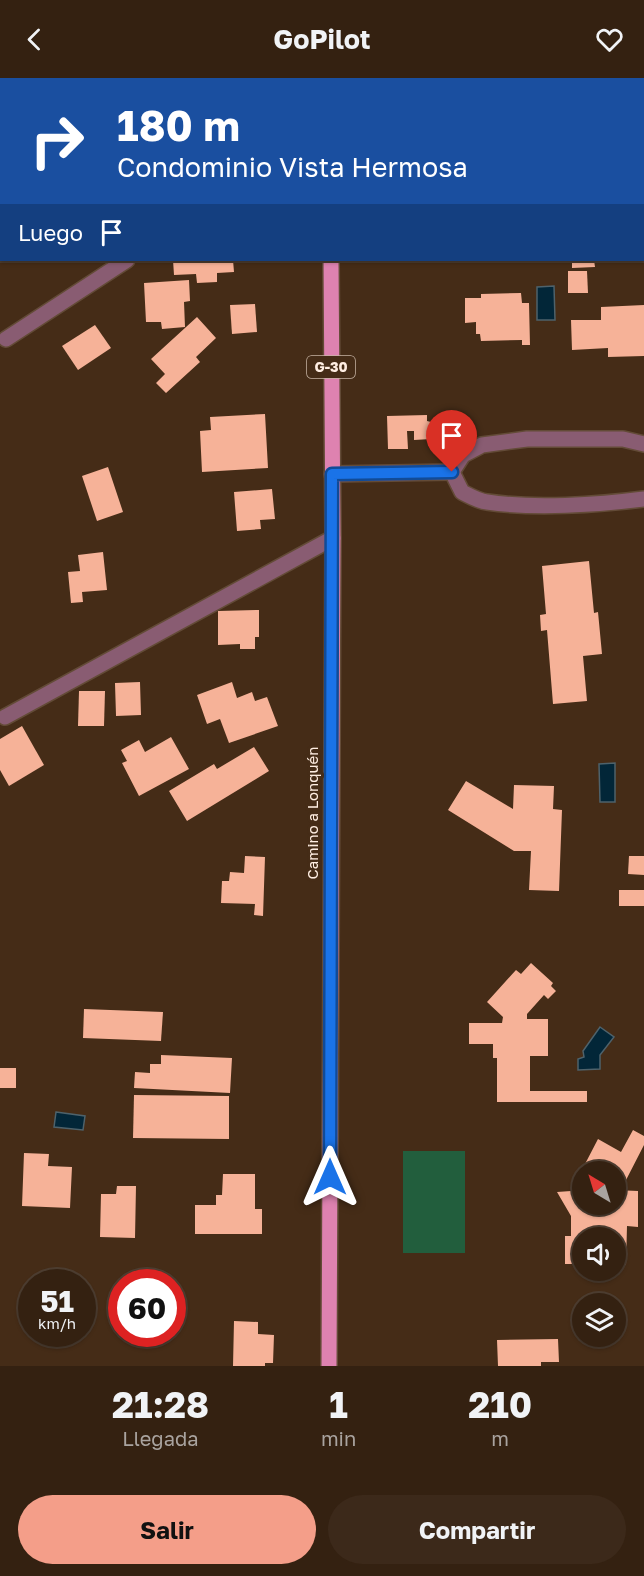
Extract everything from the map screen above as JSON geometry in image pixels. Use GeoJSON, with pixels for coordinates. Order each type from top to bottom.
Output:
{"type":"FeatureCollection","features":[{"type":"Feature","properties":{"kind":"main road","name":"Camino a Lonquén"},"geometry":{"type":"LineString","coordinates":[[329,1366],[333,538],[330,261]]}},
{"type":"Feature","properties":{"kind":"street"},"geometry":{"type":"LineString","coordinates":[[6,339],[125,261]]}},
{"type":"Feature","properties":{"kind":"street"},"geometry":{"type":"LineString","coordinates":[[452,472],[463,455],[482,445],[527,439],[623,440],[644,444]]}},
{"type":"Feature","properties":{"kind":"street"},"geometry":{"type":"LineString","coordinates":[[332,474],[452,472]]}},
{"type":"Feature","properties":{"kind":"street"},"geometry":{"type":"LineString","coordinates":[[452,472],[462,492],[486,502],[542,505],[644,499]]}},
{"type":"Feature","properties":{"kind":"street"},"geometry":{"type":"LineString","coordinates":[[5,717],[333,538]]}},
{"type":"Feature","properties":{"kind":"green space"},"geometry":{"type":"Polygon","coordinates":[[[403,1151],[465,1151],[465,1253],[403,1253],[403,1151]]]}},
{"type":"Feature","properties":{"kind":"water"},"geometry":{"type":"Polygon","coordinates":[[[554,286],[555,320],[537,320],[537,287],[554,286]]]}},
{"type":"Feature","properties":{"kind":"water"},"geometry":{"type":"Polygon","coordinates":[[[615,763],[615,802],[600,802],[599,764],[615,763]]]}},
{"type":"Feature","properties":{"kind":"water"},"geometry":{"type":"Polygon","coordinates":[[[600,1027],[614,1037],[600,1055],[600,1069],[578,1070],[578,1059],[584,1057],[583,1051],[600,1027]]]}},
{"type":"Feature","properties":{"kind":"water"},"geometry":{"type":"Polygon","coordinates":[[[56,1112],[85,1116],[83,1130],[54,1127],[56,1112]]]}},
{"type":"Feature","properties":{"kind":"building"},"geometry":{"type":"Polygon","coordinates":[[[173,261],[233,261],[234,272],[217,273],[217,282],[197,283],[196,274],[174,275],[173,261]]]}},
{"type":"Feature","properties":{"kind":"building"},"geometry":{"type":"Polygon","coordinates":[[[572,261],[594,261],[595,267],[572,268],[572,261]]]}},
{"type":"Feature","properties":{"kind":"building"},"geometry":{"type":"Polygon","coordinates":[[[568,271],[587,271],[588,293],[568,293],[568,271]]]}},
{"type":"Feature","properties":{"kind":"building"},"geometry":{"type":"Polygon","coordinates":[[[189,280],[190,301],[184,302],[185,327],[162,329],[161,322],[146,322],[144,283],[189,280]]]}},
{"type":"Feature","properties":{"kind":"building"},"geometry":{"type":"Polygon","coordinates":[[[521,293],[522,303],[529,303],[530,345],[522,345],[522,340],[481,341],[480,334],[476,334],[476,322],[465,323],[465,298],[481,298],[481,294],[521,293]]]}},
{"type":"Feature","properties":{"kind":"building"},"geometry":{"type":"Polygon","coordinates":[[[255,304],[257,332],[232,334],[230,305],[255,304]]]}},
{"type":"Feature","properties":{"kind":"building"},"geometry":{"type":"Polygon","coordinates":[[[644,305],[644,356],[608,357],[608,348],[572,350],[571,320],[601,320],[601,307],[644,305]]]}},
{"type":"Feature","properties":{"kind":"building"},"geometry":{"type":"Polygon","coordinates":[[[197,317],[216,338],[196,357],[200,362],[166,393],[156,383],[165,374],[151,359],[197,317]]]}},
{"type":"Feature","properties":{"kind":"building"},"geometry":{"type":"Polygon","coordinates":[[[95,325],[111,348],[78,370],[62,346],[95,325]]]}},
{"type":"Feature","properties":{"kind":"building"},"geometry":{"type":"Polygon","coordinates":[[[265,414],[268,468],[202,472],[200,431],[211,430],[210,417],[265,414]]]}},
{"type":"Feature","properties":{"kind":"building"},"geometry":{"type":"Polygon","coordinates":[[[427,415],[427,421],[431,422],[431,439],[414,440],[414,431],[407,431],[408,449],[388,449],[387,416],[427,415]]]}},
{"type":"Feature","properties":{"kind":"building"},"geometry":{"type":"Polygon","coordinates":[[[108,467],[123,512],[97,521],[82,476],[108,467]]]}},
{"type":"Feature","properties":{"kind":"building"},"geometry":{"type":"Polygon","coordinates":[[[272,489],[275,519],[260,520],[261,529],[237,531],[234,492],[272,489]]]}},
{"type":"Feature","properties":{"kind":"building"},"geometry":{"type":"Polygon","coordinates":[[[103,552],[107,590],[82,592],[83,602],[71,603],[68,572],[80,571],[78,555],[103,552]]]}},
{"type":"Feature","properties":{"kind":"building"},"geometry":{"type":"Polygon","coordinates":[[[589,561],[594,613],[598,612],[602,654],[583,656],[587,701],[553,704],[547,630],[541,631],[540,615],[546,614],[542,566],[589,561]]]}},
{"type":"Feature","properties":{"kind":"building"},"geometry":{"type":"Polygon","coordinates":[[[259,610],[259,637],[255,637],[255,649],[240,649],[240,644],[218,645],[218,611],[259,610]]]}},
{"type":"Feature","properties":{"kind":"building"},"geometry":{"type":"Polygon","coordinates":[[[140,682],[141,715],[116,716],[115,683],[140,682]]]}},
{"type":"Feature","properties":{"kind":"building"},"geometry":{"type":"Polygon","coordinates":[[[232,682],[237,698],[252,692],[255,701],[267,697],[278,726],[229,743],[220,719],[207,724],[197,695],[232,682]]]}},
{"type":"Feature","properties":{"kind":"building"},"geometry":{"type":"Polygon","coordinates":[[[79,691],[105,691],[104,726],[78,726],[79,691]]]}},
{"type":"Feature","properties":{"kind":"building"},"geometry":{"type":"Polygon","coordinates":[[[22,726],[44,765],[9,786],[0,770],[0,739],[22,726]]]}},
{"type":"Feature","properties":{"kind":"building"},"geometry":{"type":"Polygon","coordinates":[[[171,737],[189,769],[139,796],[122,763],[127,761],[121,750],[139,740],[145,752],[171,737]]]}},
{"type":"Feature","properties":{"kind":"building"},"geometry":{"type":"Polygon","coordinates":[[[254,747],[269,771],[187,821],[169,791],[214,764],[217,769],[254,747]]]}},
{"type":"Feature","properties":{"kind":"building"},"geometry":{"type":"Polygon","coordinates":[[[466,781],[513,809],[514,785],[554,786],[553,809],[562,810],[559,891],[529,890],[531,851],[514,851],[448,810],[466,781]]]}},
{"type":"Feature","properties":{"kind":"building"},"geometry":{"type":"Polygon","coordinates":[[[245,856],[265,857],[263,916],[254,915],[255,904],[221,903],[222,881],[229,881],[230,872],[244,873],[245,856]]]}},
{"type":"Feature","properties":{"kind":"building"},"geometry":{"type":"Polygon","coordinates":[[[629,856],[644,856],[644,875],[628,874],[629,856]]]}},
{"type":"Feature","properties":{"kind":"building"},"geometry":{"type":"Polygon","coordinates":[[[619,890],[644,890],[644,906],[619,906],[619,890]]]}},
{"type":"Feature","properties":{"kind":"building"},"geometry":{"type":"Polygon","coordinates":[[[531,963],[553,983],[551,986],[556,991],[548,999],[544,995],[527,1014],[527,1019],[548,1019],[548,1056],[530,1056],[530,1091],[587,1091],[587,1102],[497,1102],[497,1058],[493,1058],[493,1044],[469,1044],[469,1023],[502,1023],[503,1017],[487,1002],[516,970],[521,974],[531,963]]]}},
{"type":"Feature","properties":{"kind":"building"},"geometry":{"type":"Polygon","coordinates":[[[84,1009],[163,1012],[161,1041],[83,1038],[84,1009]]]}},
{"type":"Feature","properties":{"kind":"building"},"geometry":{"type":"Polygon","coordinates":[[[161,1055],[232,1058],[230,1093],[134,1088],[135,1072],[150,1073],[150,1064],[161,1064],[161,1055]]]}},
{"type":"Feature","properties":{"kind":"building"},"geometry":{"type":"Polygon","coordinates":[[[0,1068],[16,1068],[16,1088],[0,1088],[0,1068]]]}},
{"type":"Feature","properties":{"kind":"building"},"geometry":{"type":"Polygon","coordinates":[[[134,1095],[229,1096],[229,1139],[133,1138],[134,1095]]]}},
{"type":"Feature","properties":{"kind":"building"},"geometry":{"type":"Polygon","coordinates":[[[633,1130],[644,1136],[644,1145],[626,1180],[626,1161],[587,1161],[598,1139],[621,1152],[633,1130]]]}},
{"type":"Feature","properties":{"kind":"building"},"geometry":{"type":"Polygon","coordinates":[[[24,1153],[49,1154],[48,1166],[72,1167],[70,1208],[22,1206],[24,1153]]]}},
{"type":"Feature","properties":{"kind":"building"},"geometry":{"type":"Polygon","coordinates":[[[223,1174],[255,1174],[255,1209],[262,1209],[262,1234],[195,1234],[195,1205],[216,1205],[216,1195],[222,1195],[223,1174]]]}},
{"type":"Feature","properties":{"kind":"building"},"geometry":{"type":"Polygon","coordinates":[[[117,1186],[136,1186],[135,1238],[100,1237],[101,1194],[116,1194],[117,1186]]]}},
{"type":"Feature","properties":{"kind":"building"},"geometry":{"type":"Polygon","coordinates":[[[572,1189],[572,1215],[626,1215],[626,1190],[638,1191],[638,1227],[627,1226],[626,1265],[626,1227],[572,1227],[572,1264],[565,1264],[565,1236],[571,1236],[571,1216],[557,1192],[572,1189]]]}},
{"type":"Feature","properties":{"kind":"building"},"geometry":{"type":"Polygon","coordinates":[[[234,1321],[258,1322],[258,1334],[274,1335],[273,1363],[265,1363],[265,1366],[233,1366],[234,1321]]]}},
{"type":"Feature","properties":{"kind":"building"},"geometry":{"type":"Polygon","coordinates":[[[558,1339],[559,1362],[541,1362],[541,1366],[498,1366],[497,1340],[558,1339]]]}},
{"type":"Feature","properties":{"kind":"route"},"geometry":{"type":"LineString","coordinates":[[330,1177],[332,474],[452,472]]}}]}
